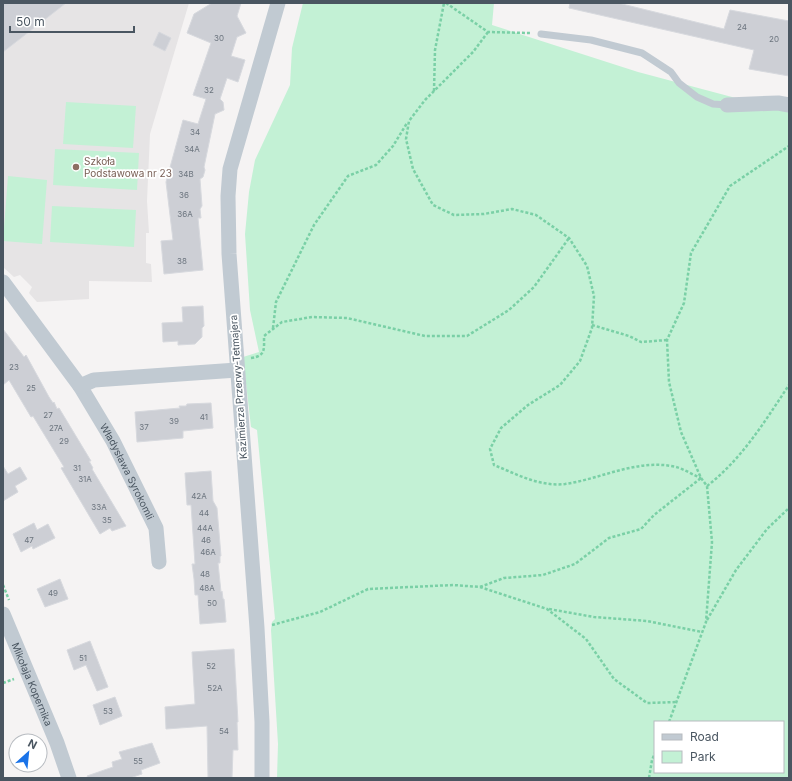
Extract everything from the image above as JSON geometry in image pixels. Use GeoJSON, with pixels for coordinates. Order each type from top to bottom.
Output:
{"type":"FeatureCollection","features":[{"type":"Feature","properties":{"kind":"street","name":"Kazimierza Przerwy-Tetmajera"},"geometry":{"type":"LineString","coordinates":[[262,778],[262,722],[229,254],[228,183],[234,154],[278,3]]}},
{"type":"Feature","properties":{"kind":"street"},"geometry":{"type":"LineString","coordinates":[[727,105],[789,105]]}},
{"type":"Feature","properties":{"kind":"street","name":"Władysława Syrokomli"},"geometry":{"type":"LineString","coordinates":[[3,282],[80,386],[113,441],[153,520],[156,528],[160,562]]}},
{"type":"Feature","properties":{"kind":"street"},"geometry":{"type":"LineString","coordinates":[[80,386],[94,380],[237,370]]}},
{"type":"Feature","properties":{"kind":"street","name":"Mikołaja Kopernika"},"geometry":{"type":"LineString","coordinates":[[3,614],[57,743],[70,778]]}},
{"type":"Feature","properties":{"kind":"lane"},"geometry":{"type":"LineString","coordinates":[[541,34],[591,40],[642,53],[671,72],[679,84],[698,97],[712,104],[727,105]]}},
{"type":"Feature","properties":{"kind":"path"},"geometry":{"type":"LineString","coordinates":[[434,92],[435,50],[445,3],[488,32],[541,34]]}},
{"type":"Feature","properties":{"kind":"path"},"geometry":{"type":"LineString","coordinates":[[273,329],[276,302],[314,225],[348,176],[376,165],[393,146],[409,121],[434,92],[473,52],[488,32]]}},
{"type":"Feature","properties":{"kind":"path"},"geometry":{"type":"LineString","coordinates":[[409,121],[406,139],[413,169],[433,205],[454,215],[484,214],[512,209],[536,215],[569,238],[587,266],[594,296],[592,325],[580,361],[560,385],[528,405],[501,428],[490,449],[494,465],[531,480],[563,484],[625,469],[650,465],[676,467],[701,478]]}},
{"type":"Feature","properties":{"kind":"path"},"geometry":{"type":"LineString","coordinates":[[706,622],[712,542],[708,486],[701,478],[682,432],[669,382],[667,340],[684,303],[691,254],[730,186],[789,146]]}},
{"type":"Feature","properties":{"kind":"path"},"geometry":{"type":"LineString","coordinates":[[237,370],[249,359],[262,355],[265,351],[264,336],[282,322],[312,317],[347,318],[425,336],[467,336],[509,310],[534,287],[569,238]]}},
{"type":"Feature","properties":{"kind":"path"},"geometry":{"type":"LineString","coordinates":[[592,325],[629,336],[641,342],[667,340]]}},
{"type":"Feature","properties":{"kind":"path"},"geometry":{"type":"LineString","coordinates":[[708,486],[719,477],[755,436],[789,385]]}},
{"type":"Feature","properties":{"kind":"path"},"geometry":{"type":"LineString","coordinates":[[480,587],[504,578],[543,575],[575,564],[609,538],[641,529],[654,515],[701,478]]}},
{"type":"Feature","properties":{"kind":"path"},"geometry":{"type":"LineString","coordinates":[[668,721],[677,702],[706,622],[745,558],[766,529],[789,508]]}},
{"type":"Feature","properties":{"kind":"path"},"geometry":{"type":"LineString","coordinates":[[256,628],[269,626],[320,612],[368,589],[453,585],[480,587],[547,609],[594,617],[647,621],[702,632]]}},
{"type":"Feature","properties":{"kind":"path"},"geometry":{"type":"LineString","coordinates":[[547,609],[586,639],[614,678],[647,703],[677,702]]}},
{"type":"Feature","properties":{"kind":"path"},"geometry":{"type":"LineString","coordinates":[[3,683],[16,678]]}},
{"type":"Feature","properties":{"kind":"path"},"geometry":{"type":"LineString","coordinates":[[649,778],[654,755]]}},
{"type":"Feature","properties":{"kind":"shaded area","name":"Szkoła Podstawowa nr 23"},"geometry":{"type":"Polygon","coordinates":[[[3,3],[189,3],[150,134],[147,201],[149,233],[146,233],[146,263],[151,264],[152,282],[89,281],[89,299],[37,302],[29,293],[32,287],[20,275],[14,277],[3,267],[3,3]]]}},
{"type":"Feature","properties":{"kind":"green space"},"geometry":{"type":"Polygon","coordinates":[[[303,3],[494,3],[492,25],[638,72],[789,112],[789,778],[277,778],[278,744],[271,630],[272,622],[275,619],[257,430],[251,427],[243,357],[259,352],[250,310],[245,234],[249,192],[255,160],[290,85],[292,48],[303,3]]]}},
{"type":"Feature","properties":{"kind":"green space"},"geometry":{"type":"Polygon","coordinates":[[[66,102],[136,106],[133,148],[63,144],[66,102]]]}},
{"type":"Feature","properties":{"kind":"green space"},"geometry":{"type":"Polygon","coordinates":[[[55,149],[139,153],[137,190],[53,185],[55,149]]]}},
{"type":"Feature","properties":{"kind":"green space"},"geometry":{"type":"Polygon","coordinates":[[[8,176],[47,180],[42,244],[3,241],[8,176]]]}},
{"type":"Feature","properties":{"kind":"green space"},"geometry":{"type":"Polygon","coordinates":[[[52,206],[136,210],[134,247],[50,242],[52,206]]]}},
{"type":"Feature","properties":{"kind":"building"},"geometry":{"type":"Polygon","coordinates":[[[3,3],[66,3],[3,52],[3,3]]]}},
{"type":"Feature","properties":{"kind":"building"},"geometry":{"type":"Polygon","coordinates":[[[212,3],[241,3],[237,16],[246,33],[237,37],[231,56],[245,60],[238,82],[227,78],[220,99],[223,102],[224,110],[215,114],[204,167],[205,170],[203,177],[200,179],[202,206],[200,209],[201,218],[198,218],[203,270],[164,274],[161,241],[173,240],[166,182],[183,120],[198,124],[206,99],[193,95],[211,43],[187,33],[194,14],[212,3]]]}},
{"type":"Feature","properties":{"kind":"building"},"geometry":{"type":"Polygon","coordinates":[[[570,3],[618,3],[724,29],[730,10],[789,21],[789,76],[749,69],[754,50],[569,8],[570,3]]]}},
{"type":"Feature","properties":{"kind":"building"},"geometry":{"type":"Polygon","coordinates":[[[159,32],[171,38],[165,51],[153,45],[159,32]]]}},
{"type":"Feature","properties":{"kind":"building"},"geometry":{"type":"Polygon","coordinates":[[[203,306],[204,326],[202,328],[202,337],[195,344],[178,345],[178,341],[163,342],[162,323],[183,322],[182,307],[203,306]]]}},
{"type":"Feature","properties":{"kind":"building"},"geometry":{"type":"Polygon","coordinates":[[[3,329],[24,357],[26,355],[49,397],[53,403],[54,402],[57,409],[59,408],[91,461],[89,461],[93,468],[92,469],[126,526],[112,531],[110,528],[100,534],[61,468],[64,467],[33,416],[31,417],[9,380],[3,385],[3,329]]]}},
{"type":"Feature","properties":{"kind":"building"},"geometry":{"type":"Polygon","coordinates":[[[211,403],[213,428],[183,431],[183,438],[137,442],[135,412],[180,408],[179,406],[186,406],[187,404],[211,403]]]}},
{"type":"Feature","properties":{"kind":"building"},"geometry":{"type":"Polygon","coordinates":[[[3,466],[8,474],[20,467],[27,479],[15,486],[18,492],[3,501],[3,466]]]}},
{"type":"Feature","properties":{"kind":"building"},"geometry":{"type":"Polygon","coordinates":[[[211,471],[213,501],[217,508],[221,556],[220,563],[218,563],[226,622],[200,624],[198,595],[195,595],[192,564],[195,564],[191,505],[187,505],[185,473],[211,471]]]}},
{"type":"Feature","properties":{"kind":"building"},"geometry":{"type":"Polygon","coordinates":[[[34,523],[37,530],[48,524],[55,538],[33,549],[32,546],[21,552],[13,534],[34,523]]]}},
{"type":"Feature","properties":{"kind":"building"},"geometry":{"type":"Polygon","coordinates":[[[60,579],[68,599],[45,607],[37,589],[60,579]]]}},
{"type":"Feature","properties":{"kind":"building"},"geometry":{"type":"Polygon","coordinates":[[[90,641],[108,687],[97,691],[86,665],[74,670],[67,650],[90,641]]]}},
{"type":"Feature","properties":{"kind":"building"},"geometry":{"type":"Polygon","coordinates":[[[234,649],[238,750],[233,750],[232,778],[208,778],[207,726],[166,729],[165,707],[195,704],[192,652],[234,649]]]}},
{"type":"Feature","properties":{"kind":"building"},"geometry":{"type":"Polygon","coordinates":[[[115,697],[122,716],[100,725],[93,705],[115,697]]]}},
{"type":"Feature","properties":{"kind":"building"},"geometry":{"type":"Polygon","coordinates":[[[152,743],[160,763],[141,770],[142,774],[130,778],[88,778],[87,776],[113,767],[112,762],[122,759],[119,752],[152,743]]]}},
{"type":"Feature","properties":{"kind":"place","name":"Szkoła Podstawowa nr 23"},"geometry":{"type":"Point","coordinates":[76,167]}}]}
